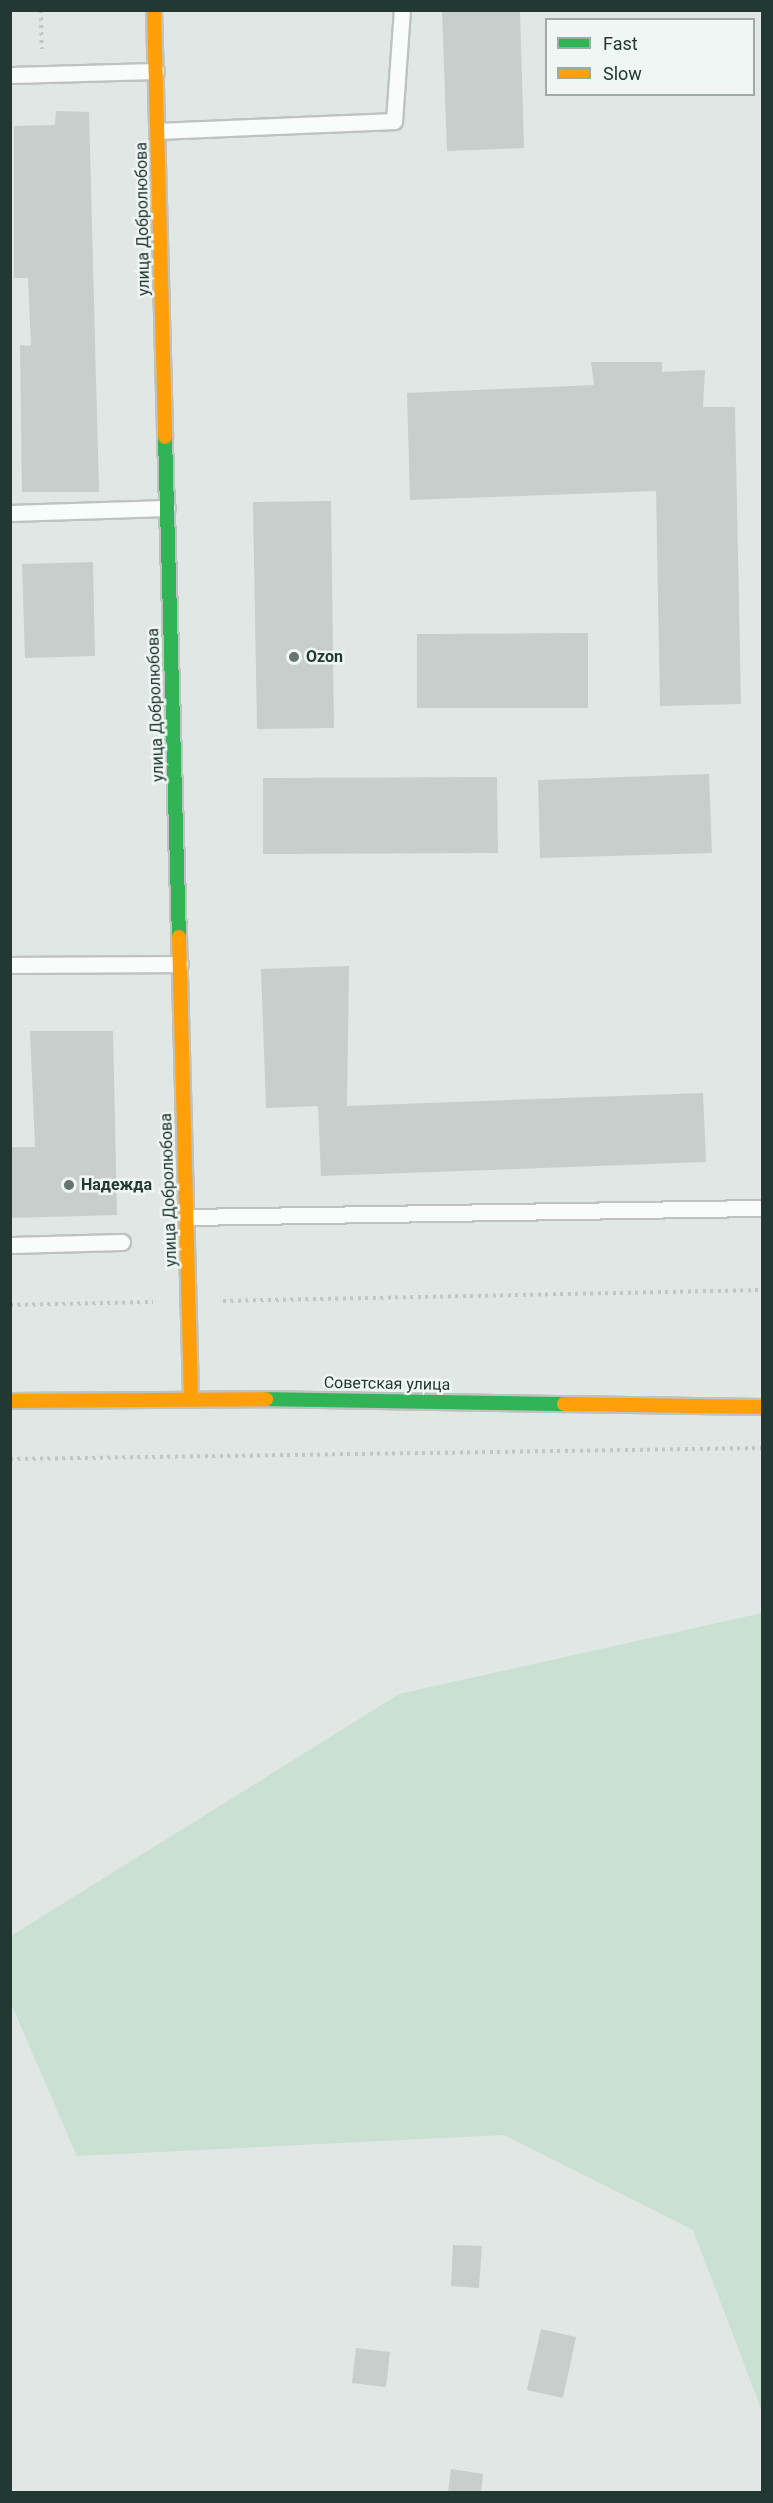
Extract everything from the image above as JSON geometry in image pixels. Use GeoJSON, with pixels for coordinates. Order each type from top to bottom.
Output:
{"type":"FeatureCollection","features":[{"type":"Feature","properties":{"kind":"street","name":"улица Добролюбова"},"geometry":{"type":"LineString","coordinates":[[154,10],[191,1398]]}},
{"type":"Feature","properties":{"kind":"street","name":"Советская улица"},"geometry":{"type":"LineString","coordinates":[[10,1401],[191,1398],[762,1407]]}},
{"type":"Feature","properties":{"kind":"lane"},"geometry":{"type":"LineString","coordinates":[[158,131],[394,121],[402,10]]}},
{"type":"Feature","properties":{"kind":"lane"},"geometry":{"type":"LineString","coordinates":[[10,75],[156,71]]}},
{"type":"Feature","properties":{"kind":"lane"},"geometry":{"type":"LineString","coordinates":[[10,513],[167,508]]}},
{"type":"Feature","properties":{"kind":"lane"},"geometry":{"type":"LineString","coordinates":[[10,965],[180,963]]}},
{"type":"Feature","properties":{"kind":"lane"},"geometry":{"type":"LineString","coordinates":[[186,1217],[762,1208]]}},
{"type":"Feature","properties":{"kind":"lane"},"geometry":{"type":"LineString","coordinates":[[10,1245],[122,1242]]}},
{"type":"Feature","properties":{"kind":"path"},"geometry":{"type":"LineString","coordinates":[[41,10],[43,74]]}},
{"type":"Feature","properties":{"kind":"path"},"geometry":{"type":"LineString","coordinates":[[213,1301],[762,1290]]}},
{"type":"Feature","properties":{"kind":"path"},"geometry":{"type":"LineString","coordinates":[[10,1305],[154,1302]]}},
{"type":"Feature","properties":{"kind":"path"},"geometry":{"type":"LineString","coordinates":[[10,1459],[762,1448]]}},
{"type":"Feature","properties":{"kind":"green space"},"geometry":{"type":"Polygon","coordinates":[[[762,1613],[762,2411],[693,2230],[504,2135],[77,2156],[11,2004],[11,1936],[399,1694],[762,1613]]]}},
{"type":"Feature","properties":{"kind":"building"},"geometry":{"type":"Polygon","coordinates":[[[442,10],[520,10],[524,148],[447,151],[442,10]]]}},
{"type":"Feature","properties":{"kind":"building"},"geometry":{"type":"Polygon","coordinates":[[[56,111],[89,112],[99,492],[22,492],[20,345],[31,346],[28,278],[14,278],[14,126],[55,125],[56,111]]]}},
{"type":"Feature","properties":{"kind":"building"},"geometry":{"type":"Polygon","coordinates":[[[591,362],[662,362],[662,372],[705,370],[703,407],[735,407],[741,704],[660,706],[656,491],[410,500],[407,393],[594,385],[591,362]]]}},
{"type":"Feature","properties":{"kind":"building"},"geometry":{"type":"Polygon","coordinates":[[[331,501],[334,728],[257,729],[253,502],[331,501]]]}},
{"type":"Feature","properties":{"kind":"building"},"geometry":{"type":"Polygon","coordinates":[[[93,562],[95,656],[25,658],[22,564],[93,562]]]}},
{"type":"Feature","properties":{"kind":"building"},"geometry":{"type":"Polygon","coordinates":[[[588,633],[588,708],[417,708],[417,634],[588,633]]]}},
{"type":"Feature","properties":{"kind":"building"},"geometry":{"type":"Polygon","coordinates":[[[709,774],[712,853],[540,858],[538,780],[709,774]]]}},
{"type":"Feature","properties":{"kind":"building"},"geometry":{"type":"Polygon","coordinates":[[[497,777],[498,853],[263,854],[263,778],[497,777]]]}},
{"type":"Feature","properties":{"kind":"building"},"geometry":{"type":"Polygon","coordinates":[[[349,966],[347,1106],[703,1093],[706,1162],[321,1176],[318,1106],[266,1108],[261,969],[349,966]]]}},
{"type":"Feature","properties":{"kind":"building"},"geometry":{"type":"Polygon","coordinates":[[[30,1031],[113,1031],[117,1215],[10,1218],[10,1147],[35,1147],[30,1031]]]}},
{"type":"Feature","properties":{"kind":"building"},"geometry":{"type":"Polygon","coordinates":[[[453,2245],[482,2246],[479,2288],[451,2286],[453,2245]]]}},
{"type":"Feature","properties":{"kind":"building"},"geometry":{"type":"Polygon","coordinates":[[[541,2329],[576,2337],[563,2398],[527,2390],[541,2329]]]}},
{"type":"Feature","properties":{"kind":"building"},"geometry":{"type":"Polygon","coordinates":[[[356,2348],[390,2352],[386,2387],[352,2383],[356,2348]]]}},
{"type":"Feature","properties":{"kind":"building"},"geometry":{"type":"Polygon","coordinates":[[[451,2469],[483,2474],[481,2492],[448,2492],[451,2469]]]}},
{"type":"Feature","properties":{"kind":"traffic: fast"},"geometry":{"type":"LineString","coordinates":[[165,437],[179,937]]}},
{"type":"Feature","properties":{"kind":"traffic: fast"},"geometry":{"type":"LineString","coordinates":[[266,1399],[564,1404]]}},
{"type":"Feature","properties":{"kind":"traffic: slow"},"geometry":{"type":"LineString","coordinates":[[154,10],[165,437]]}},
{"type":"Feature","properties":{"kind":"traffic: slow"},"geometry":{"type":"LineString","coordinates":[[179,937],[191,1398]]}},
{"type":"Feature","properties":{"kind":"traffic: slow"},"geometry":{"type":"LineString","coordinates":[[10,1401],[266,1399]]}},
{"type":"Feature","properties":{"kind":"traffic: slow"},"geometry":{"type":"LineString","coordinates":[[564,1404],[762,1407]]}},
{"type":"Feature","properties":{"kind":"place","name":"Ozon"},"geometry":{"type":"Point","coordinates":[294,657]}},
{"type":"Feature","properties":{"kind":"place","name":"Надежда"},"geometry":{"type":"Point","coordinates":[69,1185]}}]}
